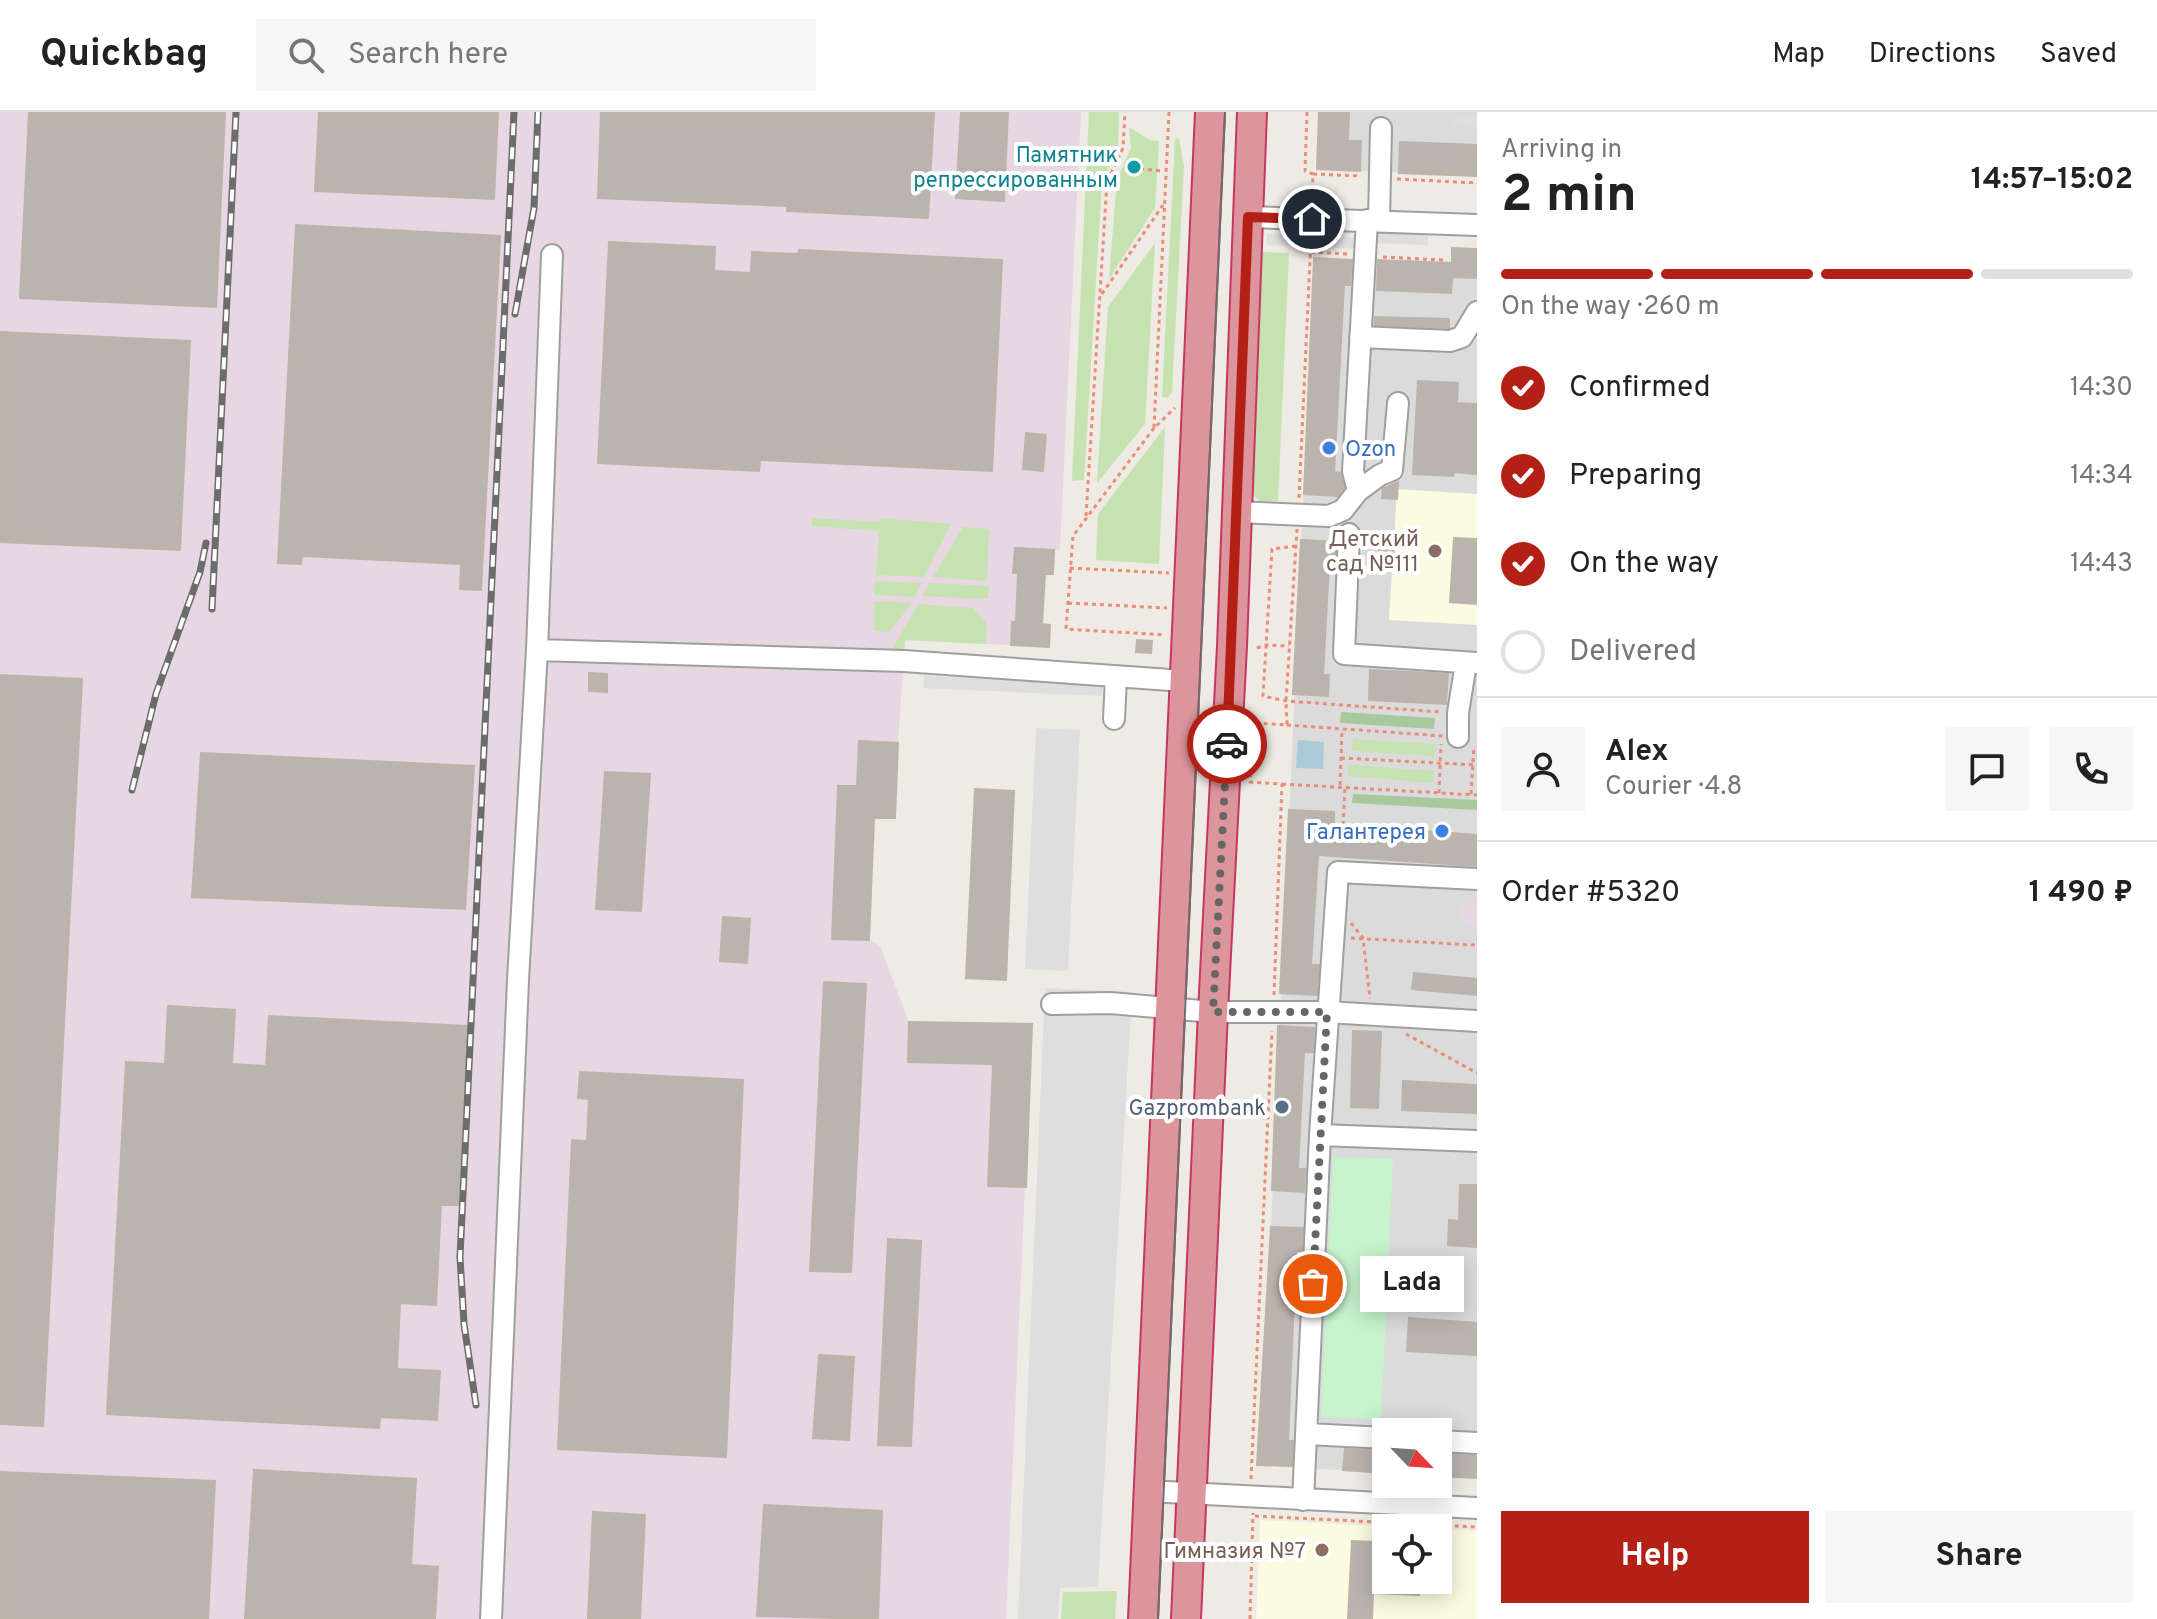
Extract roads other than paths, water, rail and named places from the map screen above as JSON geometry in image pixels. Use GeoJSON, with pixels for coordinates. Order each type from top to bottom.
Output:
{"type":"FeatureCollection","features":[{"type":"Feature","properties":{"kind":"highway"},"geometry":{"type":"LineString","coordinates":[[1143,1619],[1210,112]]}},
{"type":"Feature","properties":{"kind":"highway"},"geometry":{"type":"LineString","coordinates":[[1186,1619],[1237,512],[1252,112]]}},
{"type":"Feature","properties":{"kind":"street"},"geometry":{"type":"LineString","coordinates":[[1358,491],[1353,471],[1360,337],[1381,128]]}},
{"type":"Feature","properties":{"kind":"street"},"geometry":{"type":"LineString","coordinates":[[1248,217],[1477,225]]}},
{"type":"Feature","properties":{"kind":"street"},"geometry":{"type":"LineString","coordinates":[[491,1619],[518,980],[537,650],[552,255]]}},
{"type":"Feature","properties":{"kind":"street"},"geometry":{"type":"LineString","coordinates":[[1360,337],[1450,341],[1462,337],[1477,312]]}},
{"type":"Feature","properties":{"kind":"street"},"geometry":{"type":"LineString","coordinates":[[1237,512],[1329,516],[1343,510],[1358,491],[1392,470],[1398,403]]}},
{"type":"Feature","properties":{"kind":"street"},"geometry":{"type":"LineString","coordinates":[[1349,534],[1344,654],[1471,663],[1458,713],[1458,737]]}},
{"type":"Feature","properties":{"kind":"street"},"geometry":{"type":"LineString","coordinates":[[537,650],[904,661],[1184,681]]}},
{"type":"Feature","properties":{"kind":"street"},"geometry":{"type":"LineString","coordinates":[[1114,719],[1116,677]]}},
{"type":"Feature","properties":{"kind":"street"},"geometry":{"type":"LineString","coordinates":[[1303,1500],[1320,1135],[1338,872],[1477,879]]}},
{"type":"Feature","properties":{"kind":"street"},"geometry":{"type":"LineString","coordinates":[[1052,1004],[1110,1003],[1213,1012],[1327,1012],[1477,1021]]}},
{"type":"Feature","properties":{"kind":"street"},"geometry":{"type":"LineString","coordinates":[[1320,1135],[1477,1141]]}},
{"type":"Feature","properties":{"kind":"street"},"geometry":{"type":"LineString","coordinates":[[1307,1434],[1372,1437]]}},
{"type":"Feature","properties":{"kind":"street"},"geometry":{"type":"LineString","coordinates":[[1452,1442],[1477,1443]]}},
{"type":"Feature","properties":{"kind":"street"},"geometry":{"type":"LineString","coordinates":[[1148,1491],[1192,1493],[1252,1507],[1303,1500],[1477,1508]]}},
{"type":"Feature","properties":{"kind":"water"},"geometry":{"type":"Polygon","coordinates":[[[1298,740],[1324,742],[1323,769],[1296,768],[1298,740]]]}},
{"type":"Feature","properties":{"kind":"tram line"},"geometry":{"type":"LineString","coordinates":[[1158,1619],[1225,112]]}},
{"type":"Feature","properties":{"kind":"railway"},"geometry":{"type":"LineString","coordinates":[[212,609],[236,112]]}},
{"type":"Feature","properties":{"kind":"railway"},"geometry":{"type":"LineString","coordinates":[[476,1405],[464,1324],[460,1257],[514,112]]}},
{"type":"Feature","properties":{"kind":"railway"},"geometry":{"type":"LineString","coordinates":[[515,314],[534,208],[538,112]]}},
{"type":"Feature","properties":{"kind":"railway"},"geometry":{"type":"LineString","coordinates":[[132,790],[156,694],[200,572],[206,543]]}},
{"type":"Feature","properties":{"kind":"place","name":"Памятник репрессированным"},"geometry":{"type":"Point","coordinates":[1134,167]}},
{"type":"Feature","properties":{"kind":"place","name":"Ozon"},"geometry":{"type":"Point","coordinates":[1329,448]}},
{"type":"Feature","properties":{"kind":"place","name":"Детский сад №111"},"geometry":{"type":"Point","coordinates":[1435,551]}},
{"type":"Feature","properties":{"kind":"place","name":"Галантерея"},"geometry":{"type":"Point","coordinates":[1442,831]}},
{"type":"Feature","properties":{"kind":"place","name":"Gazprombank"},"geometry":{"type":"Point","coordinates":[1282,1107]}},
{"type":"Feature","properties":{"kind":"place","name":"Lada"},"geometry":{"type":"Point","coordinates":[1313,1284]}},
{"type":"Feature","properties":{"kind":"place","name":"Гимназия №7"},"geometry":{"type":"Point","coordinates":[1322,1550]}}]}
